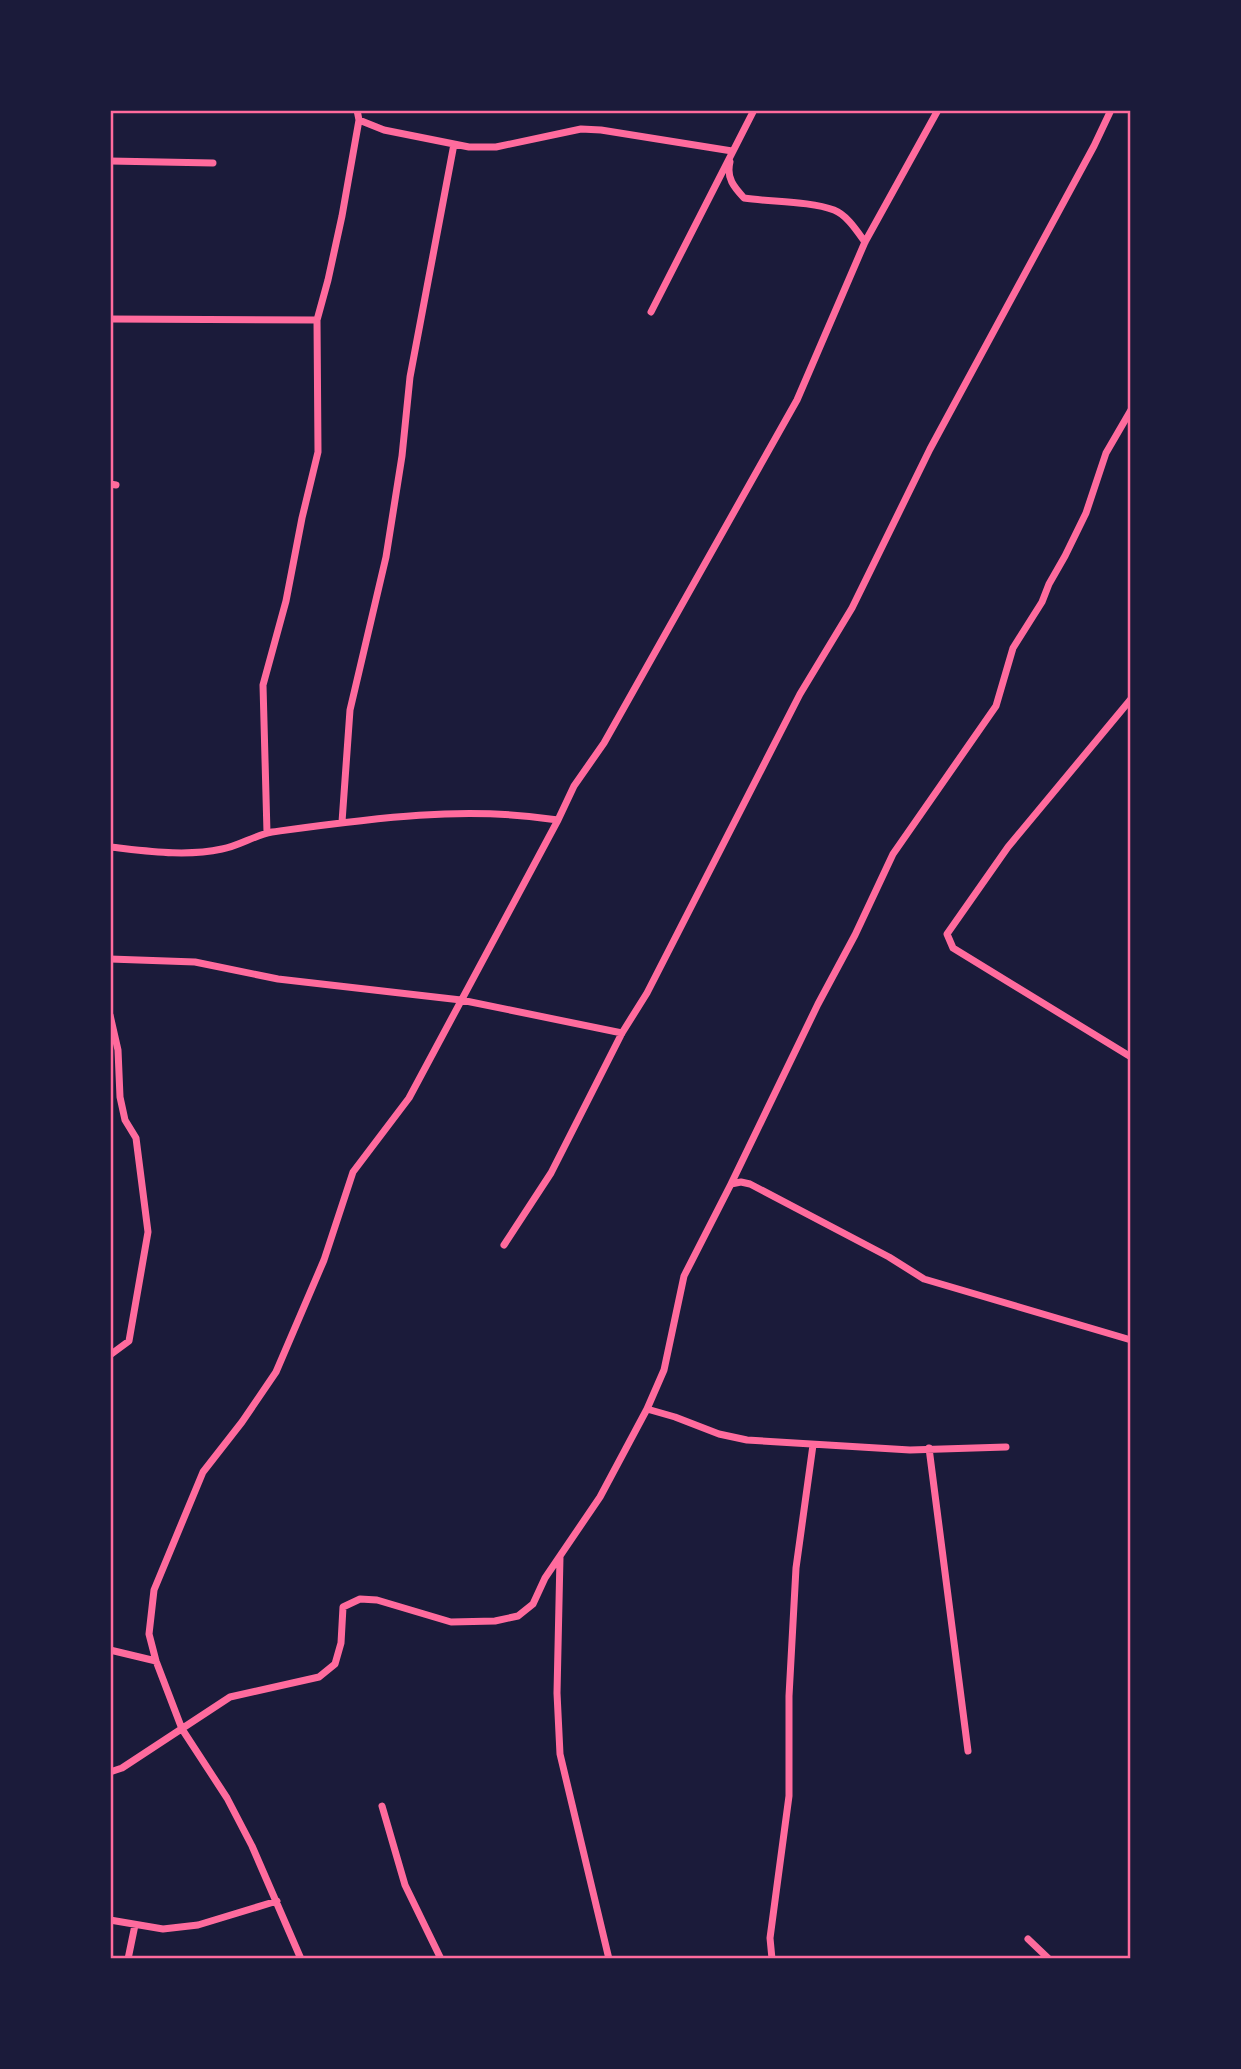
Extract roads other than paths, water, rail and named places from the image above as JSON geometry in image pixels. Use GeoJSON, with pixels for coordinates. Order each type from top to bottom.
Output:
{"type":"FeatureCollection","features":[{"type":"Feature","properties":{"kind":"street"},"geometry":{"type":"LineString","coordinates":[[267,833],[263,685],[286,601],[318,452],[317,320],[328,280],[359,120],[357,110]]}},
{"type":"Feature","properties":{"kind":"street"},"geometry":{"type":"LineString","coordinates":[[651,312],[754,110]]}},
{"type":"Feature","properties":{"kind":"street"},"geometry":{"type":"LineString","coordinates":[[301,1959],[277,1900],[227,1798],[182,1729],[156,1661],[149,1634],[154,1590],[203,1472],[276,1372],[324,1260],[353,1172],[409,1098],[574,786],[604,743],[797,400],[865,242],[938,110]]}},
{"type":"Feature","properties":{"kind":"street"},"geometry":{"type":"LineString","coordinates":[[504,1245],[551,1173],[622,1033],[647,993],[800,694],[852,608],[930,449],[1111,110]]}},
{"type":"Feature","properties":{"kind":"street"},"geometry":{"type":"LineString","coordinates":[[359,120],[384,130],[469,147],[496,147],[581,129],[732,151]]}},
{"type":"Feature","properties":{"kind":"street"},"geometry":{"type":"LineString","coordinates":[[342,822],[350,710],[386,557],[402,456],[410,377],[454,144]]}},
{"type":"Feature","properties":{"kind":"street"},"geometry":{"type":"LineString","coordinates":[[732,151],[729,168],[732,185],[744,198],[835,210],[865,242]]}},
{"type":"Feature","properties":{"kind":"street"},"geometry":{"type":"LineString","coordinates":[[110,161],[213,163]]}},
{"type":"Feature","properties":{"kind":"street"},"geometry":{"type":"LineString","coordinates":[[110,319],[317,320]]}},
{"type":"Feature","properties":{"kind":"street"},"geometry":{"type":"LineString","coordinates":[[110,1772],[122,1768],[230,1697],[319,1677],[335,1664],[341,1643],[344,1607],[360,1599],[377,1600],[451,1622],[495,1621],[518,1616],[533,1604],[545,1578],[600,1497],[647,1409],[664,1370],[684,1276],[893,855],[996,706],[1013,648],[1042,602],[1065,556],[1086,513],[1105,453],[1131,410]]}},
{"type":"Feature","properties":{"kind":"street"},"geometry":{"type":"LineString","coordinates":[[1131,699],[1008,847],[947,934],[953,948],[1131,1057]]}},
{"type":"Feature","properties":{"kind":"street"},"geometry":{"type":"LineString","coordinates":[[110,847],[172,853],[222,849],[267,833],[342,822],[474,812],[522,814],[558,820]]}},
{"type":"Feature","properties":{"kind":"street"},"geometry":{"type":"LineString","coordinates":[[110,959],[195,962],[278,979],[461,1000],[622,1033]]}},
{"type":"Feature","properties":{"kind":"street"},"geometry":{"type":"LineString","coordinates":[[110,1015],[118,1050],[120,1097],[125,1120],[136,1138],[148,1232],[129,1342],[110,1355]]}},
{"type":"Feature","properties":{"kind":"street"},"geometry":{"type":"LineString","coordinates":[[731,1184],[750,1184],[889,1257],[924,1279],[1131,1340]]}},
{"type":"Feature","properties":{"kind":"street"},"geometry":{"type":"LineString","coordinates":[[647,1409],[719,1434],[747,1440],[910,1450],[1006,1447]]}},
{"type":"Feature","properties":{"kind":"street"},"geometry":{"type":"LineString","coordinates":[[772,1959],[770,1938],[789,1796],[789,1696],[796,1568],[813,1445]]}},
{"type":"Feature","properties":{"kind":"street"},"geometry":{"type":"LineString","coordinates":[[929,1448],[968,1751]]}},
{"type":"Feature","properties":{"kind":"street"},"geometry":{"type":"LineString","coordinates":[[559,1556],[557,1693],[560,1754],[609,1959]]}},
{"type":"Feature","properties":{"kind":"street"},"geometry":{"type":"LineString","coordinates":[[110,1650],[156,1661]]}},
{"type":"Feature","properties":{"kind":"street"},"geometry":{"type":"LineString","coordinates":[[382,1806],[405,1885],[441,1959]]}},
{"type":"Feature","properties":{"kind":"street"},"geometry":{"type":"LineString","coordinates":[[110,1920],[163,1929],[198,1926],[277,1900]]}},
{"type":"Feature","properties":{"kind":"street"},"geometry":{"type":"LineString","coordinates":[[128,1959],[135,1925]]}},
{"type":"Feature","properties":{"kind":"street"},"geometry":{"type":"LineString","coordinates":[[1028,1940],[1049,1959]]}}]}
